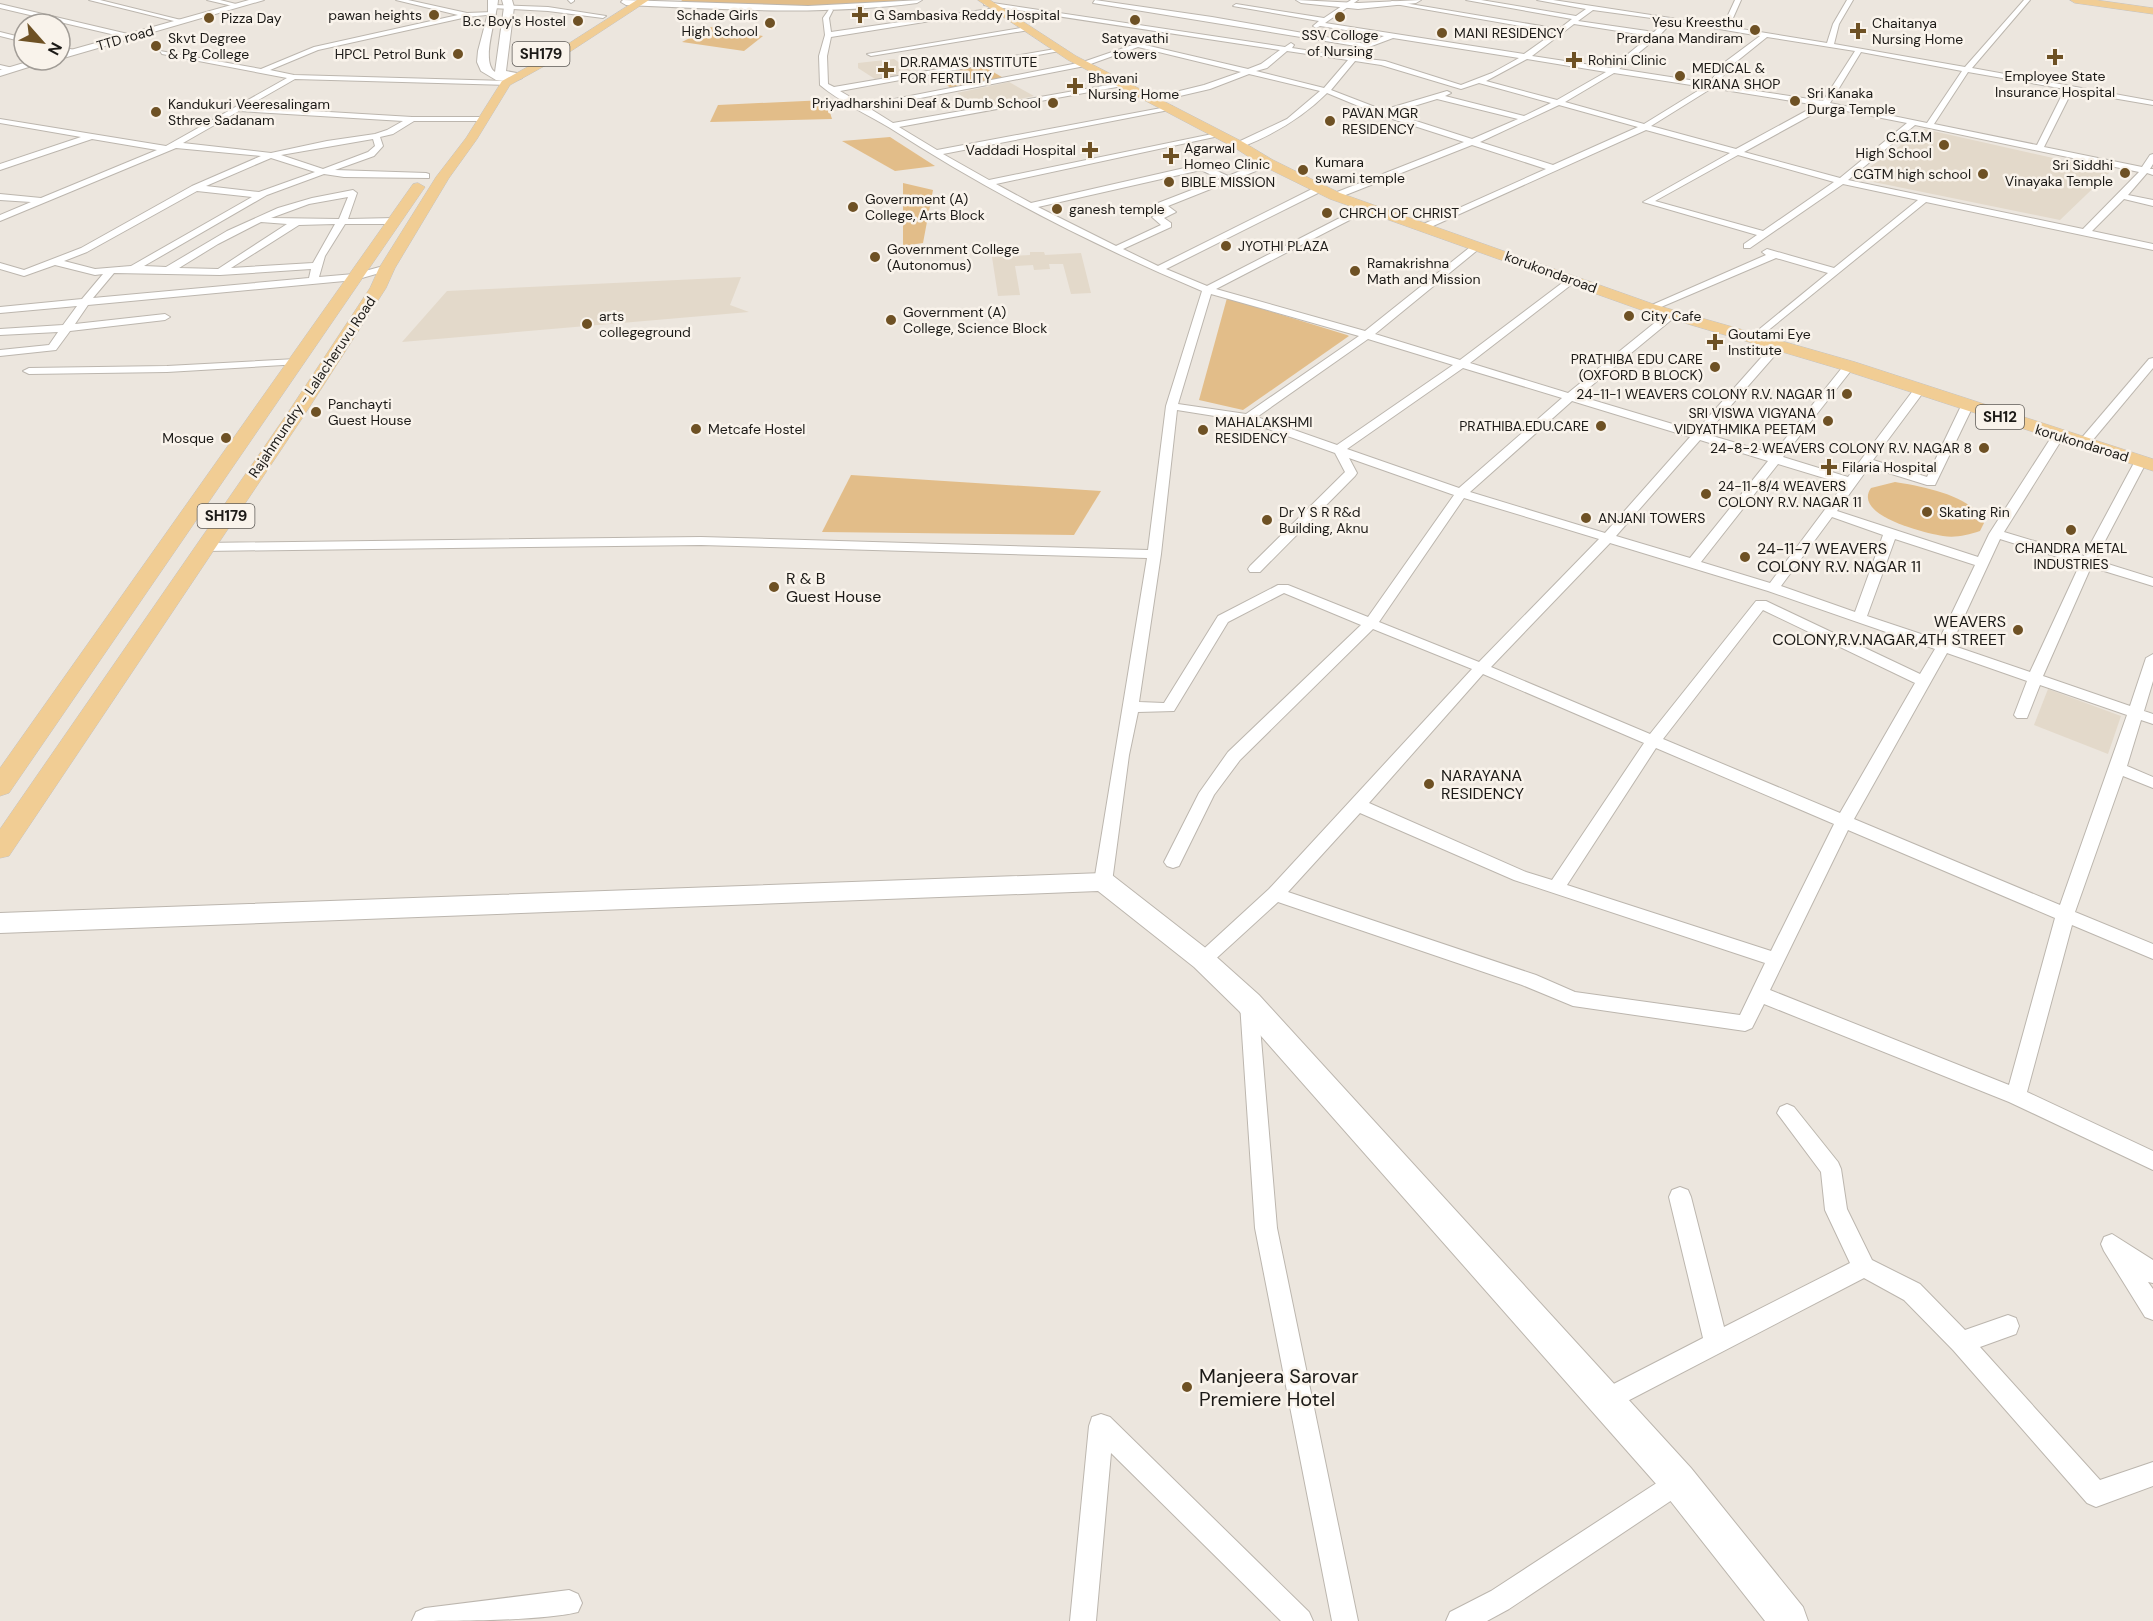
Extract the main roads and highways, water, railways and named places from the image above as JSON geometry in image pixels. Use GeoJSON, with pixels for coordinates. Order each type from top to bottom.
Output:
{"type":"FeatureCollection","features":[{"type":"Feature","properties":{"kind":"main road"},"geometry":{"type":"LineString","coordinates":[[2075,0],[2153,10]]}},
{"type":"Feature","properties":{"kind":"main road","name":"SH179"},"geometry":{"type":"LineString","coordinates":[[502,81],[578,31],[635,1]]}},
{"type":"Feature","properties":{"kind":"main road","name":"Rajahmundry - Lalacheruvu Road"},"geometry":{"type":"LineString","coordinates":[[0,849],[296,414],[378,288],[387,268],[443,177],[469,119],[502,81],[564,51],[635,1]]}},
{"type":"Feature","properties":{"kind":"main road","name":"korukondaroad"},"geometry":{"type":"LineString","coordinates":[[988,4],[1085,64],[1219,134],[1268,163],[1335,196],[1650,308],[1779,344],[2147,463]]}},
{"type":"Feature","properties":{"kind":"main road"},"geometry":{"type":"LineString","coordinates":[[578,31],[594,32]]}},
{"type":"Feature","properties":{"kind":"main road"},"geometry":{"type":"LineString","coordinates":[[547,51],[564,51]]}},
{"type":"Feature","properties":{"kind":"main road","name":"SH179"},"geometry":{"type":"LineString","coordinates":[[0,787],[429,171]]}},
{"type":"Feature","properties":{"kind":"place","name":"pawan heights"},"geometry":{"type":"Point","coordinates":[434,15]}},
{"type":"Feature","properties":{"kind":"place","name":"G Sambasiva Reddy Hospital"},"geometry":{"type":"Point","coordinates":[860,15]}},
{"type":"Feature","properties":{"kind":"place","name":"SSV Colloge of Nursing"},"geometry":{"type":"Point","coordinates":[1340,17]}},
{"type":"Feature","properties":{"kind":"place","name":"Pizza Day"},"geometry":{"type":"Point","coordinates":[209,18]}},
{"type":"Feature","properties":{"kind":"place","name":"Satyavathi towers"},"geometry":{"type":"Point","coordinates":[1135,20]}},
{"type":"Feature","properties":{"kind":"place","name":"B.c. Boy's Hostel"},"geometry":{"type":"Point","coordinates":[578,21]}},
{"type":"Feature","properties":{"kind":"place","name":"Schade Girls High School"},"geometry":{"type":"Point","coordinates":[770,23]}},
{"type":"Feature","properties":{"kind":"place","name":"Yesu Kreesthu Prardana Mandiram"},"geometry":{"type":"Point","coordinates":[1755,30]}},
{"type":"Feature","properties":{"kind":"place","name":"Chaitanya Nursing Home"},"geometry":{"type":"Point","coordinates":[1858,31]}},
{"type":"Feature","properties":{"kind":"place","name":"MANI RESIDENCY"},"geometry":{"type":"Point","coordinates":[1442,33]}},
{"type":"Feature","properties":{"kind":"place","name":"Skvt Degree & Pg College"},"geometry":{"type":"Point","coordinates":[156,46]}},
{"type":"Feature","properties":{"kind":"place","name":"HPCL Petrol Bunk"},"geometry":{"type":"Point","coordinates":[458,54]}},
{"type":"Feature","properties":{"kind":"place","name":"Employee State Insurance Hospital"},"geometry":{"type":"Point","coordinates":[2055,57]}},
{"type":"Feature","properties":{"kind":"place","name":"Rohini Clinic"},"geometry":{"type":"Point","coordinates":[1574,60]}},
{"type":"Feature","properties":{"kind":"place","name":"DR.RAMA'S INSTITUTE FOR FERTILITY"},"geometry":{"type":"Point","coordinates":[886,70]}},
{"type":"Feature","properties":{"kind":"place","name":"MEDICAL & KIRANA SHOP"},"geometry":{"type":"Point","coordinates":[1680,76]}},
{"type":"Feature","properties":{"kind":"place","name":"Bhavani Nursing Home"},"geometry":{"type":"Point","coordinates":[1075,86]}},
{"type":"Feature","properties":{"kind":"place","name":"Sri Kanaka Durga Temple"},"geometry":{"type":"Point","coordinates":[1795,101]}},
{"type":"Feature","properties":{"kind":"place","name":"Priyadharshini Deaf & Dumb School"},"geometry":{"type":"Point","coordinates":[1053,103]}},
{"type":"Feature","properties":{"kind":"place","name":"Kandukuri Veeresalingam Sthree Sadanam"},"geometry":{"type":"Point","coordinates":[156,112]}},
{"type":"Feature","properties":{"kind":"place","name":"PAVAN MGR RESIDENCY"},"geometry":{"type":"Point","coordinates":[1330,121]}},
{"type":"Feature","properties":{"kind":"place","name":"C.G.T.M High School"},"geometry":{"type":"Point","coordinates":[1944,145]}},
{"type":"Feature","properties":{"kind":"place","name":"Vaddadi Hospital"},"geometry":{"type":"Point","coordinates":[1090,150]}},
{"type":"Feature","properties":{"kind":"place","name":"Agarwal Homeo Clinic"},"geometry":{"type":"Point","coordinates":[1171,156]}},
{"type":"Feature","properties":{"kind":"place","name":"Kumara swami temple"},"geometry":{"type":"Point","coordinates":[1303,170]}},
{"type":"Feature","properties":{"kind":"place","name":"Sri Siddhi Vinayaka Temple"},"geometry":{"type":"Point","coordinates":[2125,173]}},
{"type":"Feature","properties":{"kind":"place","name":"CGTM high school"},"geometry":{"type":"Point","coordinates":[1983,174]}},
{"type":"Feature","properties":{"kind":"place","name":"BIBLE MISSION"},"geometry":{"type":"Point","coordinates":[1169,182]}},
{"type":"Feature","properties":{"kind":"place","name":"Government (A) College, Arts Block"},"geometry":{"type":"Point","coordinates":[853,207]}},
{"type":"Feature","properties":{"kind":"place","name":"ganesh temple"},"geometry":{"type":"Point","coordinates":[1057,209]}},
{"type":"Feature","properties":{"kind":"place","name":"CHRCH OF CHRIST"},"geometry":{"type":"Point","coordinates":[1327,213]}},
{"type":"Feature","properties":{"kind":"place","name":"JYOTHI PLAZA"},"geometry":{"type":"Point","coordinates":[1226,246]}},
{"type":"Feature","properties":{"kind":"place","name":"Government College (Autonomus)"},"geometry":{"type":"Point","coordinates":[875,257]}},
{"type":"Feature","properties":{"kind":"place","name":"Ramakrishna Math and Mission"},"geometry":{"type":"Point","coordinates":[1355,271]}},
{"type":"Feature","properties":{"kind":"place","name":"City Cafe"},"geometry":{"type":"Point","coordinates":[1629,316]}},
{"type":"Feature","properties":{"kind":"place","name":"Government (A) College, Science Block"},"geometry":{"type":"Point","coordinates":[891,320]}},
{"type":"Feature","properties":{"kind":"place","name":"arts collegeground"},"geometry":{"type":"Point","coordinates":[587,324]}},
{"type":"Feature","properties":{"kind":"place","name":"Goutami Eye Institute"},"geometry":{"type":"Point","coordinates":[1715,342]}},
{"type":"Feature","properties":{"kind":"place","name":"PRATHIBA EDU CARE (OXFORD B BLOCK)"},"geometry":{"type":"Point","coordinates":[1715,367]}},
{"type":"Feature","properties":{"kind":"place","name":"24-11-1 WEAVERS COLONY R.V. NAGAR 11"},"geometry":{"type":"Point","coordinates":[1847,394]}},
{"type":"Feature","properties":{"kind":"place","name":"Panchayti Guest House"},"geometry":{"type":"Point","coordinates":[316,412]}},
{"type":"Feature","properties":{"kind":"place","name":"SRI VISWA VIGYANA VIDYATHMIKA PEETAM"},"geometry":{"type":"Point","coordinates":[1828,421]}},
{"type":"Feature","properties":{"kind":"place","name":"PRATHIBA.EDU.CARE"},"geometry":{"type":"Point","coordinates":[1601,426]}},
{"type":"Feature","properties":{"kind":"place","name":"Metcafe Hostel"},"geometry":{"type":"Point","coordinates":[696,429]}},
{"type":"Feature","properties":{"kind":"place","name":"MAHALAKSHMI RESIDENCY"},"geometry":{"type":"Point","coordinates":[1203,430]}},
{"type":"Feature","properties":{"kind":"place","name":"Mosque"},"geometry":{"type":"Point","coordinates":[226,438]}},
{"type":"Feature","properties":{"kind":"place","name":"24-8-2 WEAVERS COLONY R.V. NAGAR 8"},"geometry":{"type":"Point","coordinates":[1984,448]}},
{"type":"Feature","properties":{"kind":"place","name":"Filaria Hospital"},"geometry":{"type":"Point","coordinates":[1829,467]}},
{"type":"Feature","properties":{"kind":"place","name":"24-11-8/4 WEAVERS COLONY R.V. NAGAR 11"},"geometry":{"type":"Point","coordinates":[1706,494]}},
{"type":"Feature","properties":{"kind":"place","name":"Skating Rin"},"geometry":{"type":"Point","coordinates":[1927,512]}},
{"type":"Feature","properties":{"kind":"place","name":"ANJANI TOWERS"},"geometry":{"type":"Point","coordinates":[1586,518]}},
{"type":"Feature","properties":{"kind":"place","name":"Dr Y S R R&d Building, Aknu"},"geometry":{"type":"Point","coordinates":[1267,520]}},
{"type":"Feature","properties":{"kind":"place","name":"CHANDRA METAL INDUSTRIES"},"geometry":{"type":"Point","coordinates":[2071,530]}},
{"type":"Feature","properties":{"kind":"place","name":"24-11-7 WEAVERS COLONY R.V. NAGAR 11"},"geometry":{"type":"Point","coordinates":[1745,557]}},
{"type":"Feature","properties":{"kind":"place","name":"R & B Guest House"},"geometry":{"type":"Point","coordinates":[774,587]}},
{"type":"Feature","properties":{"kind":"place","name":"WEAVERS COLONY,R.V.NAGAR,4TH STREET"},"geometry":{"type":"Point","coordinates":[2018,630]}},
{"type":"Feature","properties":{"kind":"place","name":"NARAYANA RESIDENCY"},"geometry":{"type":"Point","coordinates":[1429,784]}},
{"type":"Feature","properties":{"kind":"place","name":"Manjeera Sarovar Premiere Hotel"},"geometry":{"type":"Point","coordinates":[1187,1387]}}]}
